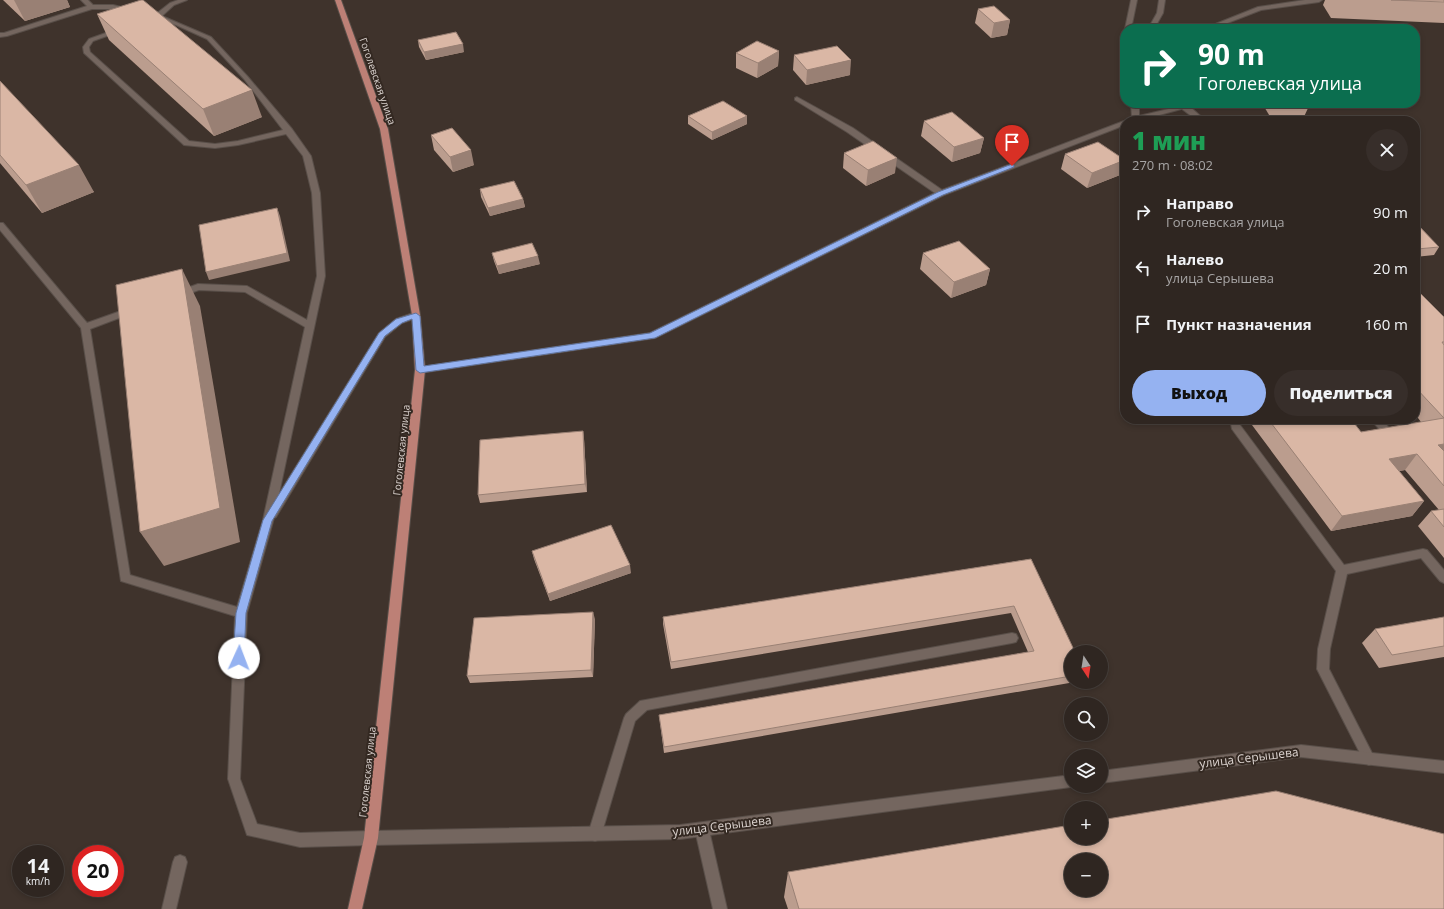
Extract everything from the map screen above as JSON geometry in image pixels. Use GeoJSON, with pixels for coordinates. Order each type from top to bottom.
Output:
{"type":"FeatureCollection","features":[{"type":"Feature","properties":{"kind":"main road","name":"Гоголевская улица"},"geometry":{"type":"LineString","coordinates":[[338,0],[384,129],[416,316],[420,370],[370,838],[355,909]]}},
{"type":"Feature","properties":{"kind":"street"},"geometry":{"type":"LineString","coordinates":[[84,0],[91,7]]}},
{"type":"Feature","properties":{"kind":"street"},"geometry":{"type":"LineString","coordinates":[[143,21],[158,16],[172,4],[184,0]]}},
{"type":"Feature","properties":{"kind":"street"},"geometry":{"type":"LineString","coordinates":[[1129,24],[1134,0]]}},
{"type":"Feature","properties":{"kind":"street"},"geometry":{"type":"LineString","coordinates":[[1154,24],[1160,14],[1162,0]]}},
{"type":"Feature","properties":{"kind":"street"},"geometry":{"type":"LineString","coordinates":[[1219,24],[1260,8],[1319,0]]}},
{"type":"Feature","properties":{"kind":"street"},"geometry":{"type":"LineString","coordinates":[[0,34],[5,35],[91,7],[113,7],[135,11]]}},
{"type":"Feature","properties":{"kind":"street"},"geometry":{"type":"LineString","coordinates":[[0,225],[85,327],[125,578],[241,613],[268,520],[321,276],[316,193],[307,156],[289,131],[246,78],[209,38],[158,16],[143,13]]}},
{"type":"Feature","properties":{"kind":"street"},"geometry":{"type":"LineString","coordinates":[[128,26],[90,40],[86,47],[87,53],[187,143],[215,146],[238,143],[289,131]]}},
{"type":"Feature","properties":{"kind":"street"},"geometry":{"type":"LineString","coordinates":[[797,99],[850,130],[941,193]]}},
{"type":"Feature","properties":{"kind":"street"},"geometry":{"type":"LineString","coordinates":[[1143,116],[1173,108]]}},
{"type":"Feature","properties":{"kind":"street"},"geometry":{"type":"LineString","coordinates":[[1187,108],[1196,116]]}},
{"type":"Feature","properties":{"kind":"street"},"geometry":{"type":"LineString","coordinates":[[420,370],[652,336],[941,193],[1120,124]]}},
{"type":"Feature","properties":{"kind":"street"},"geometry":{"type":"LineString","coordinates":[[170,297],[198,287],[247,289],[310,326]]}},
{"type":"Feature","properties":{"kind":"street"},"geometry":{"type":"LineString","coordinates":[[85,327],[142,307]]}},
{"type":"Feature","properties":{"kind":"street"},"geometry":{"type":"LineString","coordinates":[[268,520],[382,335],[399,321],[416,316]]}},
{"type":"Feature","properties":{"kind":"street"},"geometry":{"type":"LineString","coordinates":[[1235,424],[1342,570],[1324,649],[1323,669],[1369,758]]}},
{"type":"Feature","properties":{"kind":"street"},"geometry":{"type":"LineString","coordinates":[[1380,424],[1388,432]]}},
{"type":"Feature","properties":{"kind":"street"},"geometry":{"type":"LineString","coordinates":[[1342,570],[1423,553],[1444,578]]}},
{"type":"Feature","properties":{"kind":"street","name":"улица Серышева"},"geometry":{"type":"LineString","coordinates":[[241,613],[234,779],[252,830],[300,840],[680,832],[1064,782]]}},
{"type":"Feature","properties":{"kind":"street"},"geometry":{"type":"LineString","coordinates":[[595,834],[630,718],[644,705],[1012,638]]}},
{"type":"Feature","properties":{"kind":"street","name":"улица Серышева"},"geometry":{"type":"LineString","coordinates":[[1108,776],[1301,751],[1444,767]]}},
{"type":"Feature","properties":{"kind":"street"},"geometry":{"type":"LineString","coordinates":[[702,830],[720,909]]}},
{"type":"Feature","properties":{"kind":"street"},"geometry":{"type":"LineString","coordinates":[[169,909],[180,862]]}},
{"type":"Feature","properties":{"kind":"building"},"geometry":{"type":"Polygon","coordinates":[[[143,0],[252,90],[203,109],[97,14],[143,0]]]}},
{"type":"Feature","properties":{"kind":"building"},"geometry":{"type":"Polygon","coordinates":[[[1391,0],[1444,0],[1444,2],[1391,0]]]}},
{"type":"Feature","properties":{"kind":"building"},"geometry":{"type":"Polygon","coordinates":[[[994,6],[1010,20],[994,23],[978,9],[994,6]]]}},
{"type":"Feature","properties":{"kind":"building"},"geometry":{"type":"Polygon","coordinates":[[[456,32],[463,44],[424,52],[418,40],[456,32]]]}},
{"type":"Feature","properties":{"kind":"building"},"geometry":{"type":"Polygon","coordinates":[[[757,41],[779,51],[758,63],[736,53],[757,41]]]}},
{"type":"Feature","properties":{"kind":"building"},"geometry":{"type":"Polygon","coordinates":[[[837,46],[851,60],[807,70],[794,55],[837,46]]]}},
{"type":"Feature","properties":{"kind":"building"},"geometry":{"type":"Polygon","coordinates":[[[0,81],[79,165],[26,185],[0,155],[0,81]]]}},
{"type":"Feature","properties":{"kind":"building"},"geometry":{"type":"Polygon","coordinates":[[[723,101],[747,116],[712,132],[688,116],[723,101]]]}},
{"type":"Feature","properties":{"kind":"building"},"geometry":{"type":"Polygon","coordinates":[[[952,112],[984,138],[954,147],[924,121],[952,112]]]}},
{"type":"Feature","properties":{"kind":"building"},"geometry":{"type":"Polygon","coordinates":[[[452,128],[471,150],[450,157],[431,135],[452,128]]]}},
{"type":"Feature","properties":{"kind":"building"},"geometry":{"type":"Polygon","coordinates":[[[873,141],[897,158],[868,170],[844,153],[873,141]]]}},
{"type":"Feature","properties":{"kind":"building"},"geometry":{"type":"Polygon","coordinates":[[[1098,142],[1120,157],[1120,162],[1092,173],[1065,154],[1098,142]]]}},
{"type":"Feature","properties":{"kind":"building"},"geometry":{"type":"Polygon","coordinates":[[[514,181],[523,199],[488,208],[480,189],[514,181]]]}},
{"type":"Feature","properties":{"kind":"building"},"geometry":{"type":"Polygon","coordinates":[[[277,208],[287,253],[206,272],[199,225],[277,208]]]}},
{"type":"Feature","properties":{"kind":"building"},"geometry":{"type":"Polygon","coordinates":[[[1420,227],[1439,247],[1420,249],[1420,227]]]}},
{"type":"Feature","properties":{"kind":"building"},"geometry":{"type":"Polygon","coordinates":[[[959,241],[990,269],[954,282],[923,253],[959,241]]]}},
{"type":"Feature","properties":{"kind":"building"},"geometry":{"type":"Polygon","coordinates":[[[532,243],[538,256],[497,266],[492,253],[532,243]]]}},
{"type":"Feature","properties":{"kind":"building"},"geometry":{"type":"Polygon","coordinates":[[[182,269],[220,508],[140,532],[116,285],[182,269]]]}},
{"type":"Feature","properties":{"kind":"building"},"geometry":{"type":"Polygon","coordinates":[[[1420,294],[1444,317],[1444,342],[1442,342],[1444,345],[1444,418],[1420,392],[1420,294]]]}},
{"type":"Feature","properties":{"kind":"building"},"geometry":{"type":"Polygon","coordinates":[[[1444,418],[1444,444],[1438,445],[1444,451],[1444,486],[1417,454],[1389,459],[1424,501],[1342,516],[1272,424],[1355,424],[1361,432],[1408,424],[1420,424],[1420,422],[1444,418]]]}},
{"type":"Feature","properties":{"kind":"building"},"geometry":{"type":"Polygon","coordinates":[[[583,431],[585,484],[478,495],[480,440],[583,431]]]}},
{"type":"Feature","properties":{"kind":"building"},"geometry":{"type":"Polygon","coordinates":[[[1444,509],[1444,527],[1431,511],[1444,509]]]}},
{"type":"Feature","properties":{"kind":"building"},"geometry":{"type":"Polygon","coordinates":[[[611,525],[630,565],[548,594],[532,551],[611,525]]]}},
{"type":"Feature","properties":{"kind":"building"},"geometry":{"type":"Polygon","coordinates":[[[1031,559],[1072,645],[1064,645],[1064,677],[664,747],[659,715],[1034,651],[1014,606],[671,662],[663,617],[1031,559]]]}},
{"type":"Feature","properties":{"kind":"building"},"geometry":{"type":"Polygon","coordinates":[[[593,612],[591,670],[467,676],[474,618],[593,612]]]}},
{"type":"Feature","properties":{"kind":"building"},"geometry":{"type":"Polygon","coordinates":[[[1444,617],[1444,646],[1392,655],[1375,629],[1444,617]]]}},
{"type":"Feature","properties":{"kind":"building"},"geometry":{"type":"Polygon","coordinates":[[[1276,791],[1444,834],[1444,909],[799,909],[788,872],[1064,826],[1064,845],[1108,845],[1108,819],[1276,791]]]}},
{"type":"Feature","properties":{"kind":"route"},"geometry":{"type":"LineString","coordinates":[[239,658],[241,613],[268,520],[382,335],[399,321],[416,316],[420,370],[652,336],[941,193],[1012,166]]}}]}
